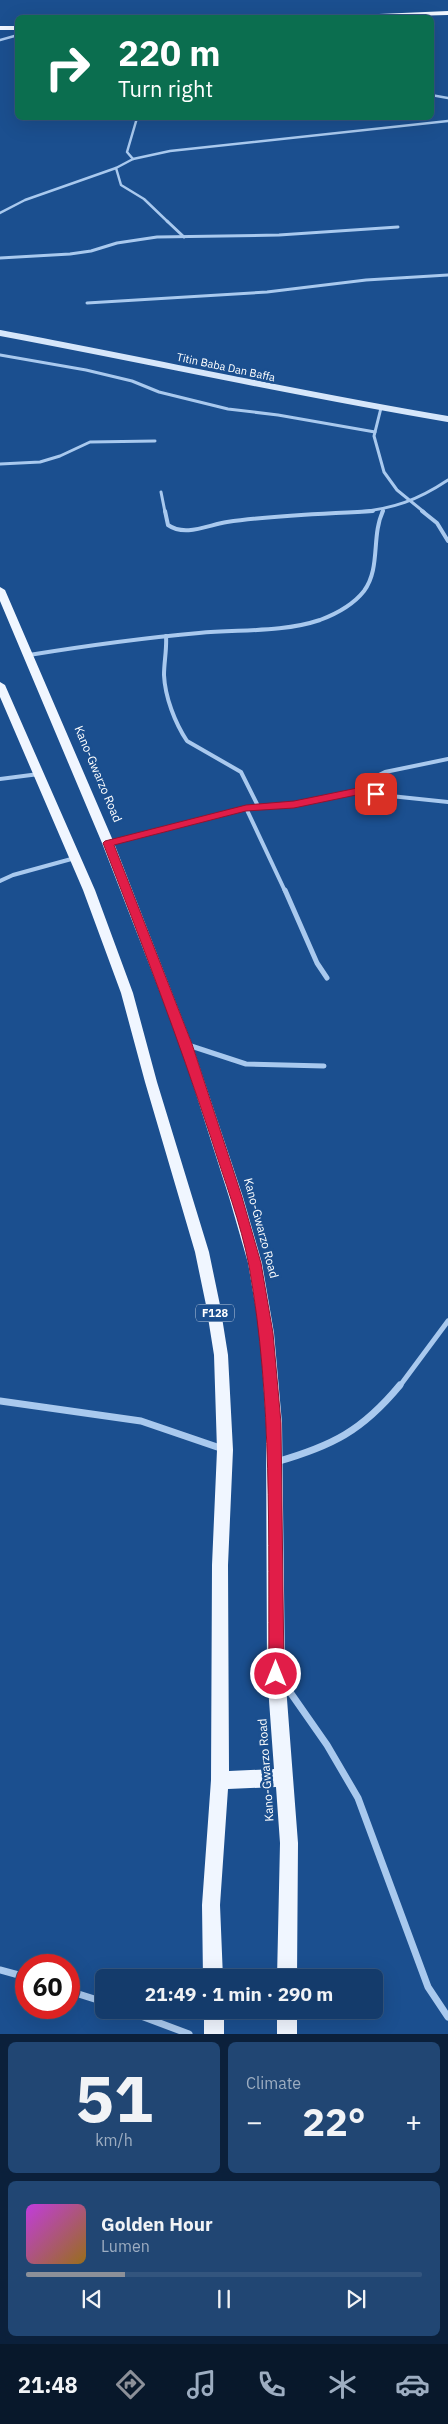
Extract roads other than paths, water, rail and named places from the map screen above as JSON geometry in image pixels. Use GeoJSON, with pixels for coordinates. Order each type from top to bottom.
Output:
{"type":"FeatureCollection","features":[{"type":"Feature","properties":{"kind":"main road"},"geometry":{"type":"LineString","coordinates":[[419,15],[448,14]]}},
{"type":"Feature","properties":{"kind":"main road"},"geometry":{"type":"LineString","coordinates":[[434,19],[448,19]]}},
{"type":"Feature","properties":{"kind":"main road"},"geometry":{"type":"LineString","coordinates":[[0,24],[15,24]]}},
{"type":"Feature","properties":{"kind":"main road"},"geometry":{"type":"LineString","coordinates":[[0,28],[15,28]]}},
{"type":"Feature","properties":{"kind":"main road","name":"Titin Baba Dan Baffa"},"geometry":{"type":"LineString","coordinates":[[0,333],[135,358],[381,408],[448,419]]}},
{"type":"Feature","properties":{"kind":"main road","name":"Kano-Gwarzo Road"},"geometry":{"type":"LineString","coordinates":[[0,590],[108,843],[186,1044],[236,1197],[255,1263],[267,1333],[272,1384],[275,1462],[276,1674],[289,1844],[287,1969]]}},
{"type":"Feature","properties":{"kind":"main road","name":"F128"},"geometry":{"type":"LineString","coordinates":[[0,684],[75,858],[128,993],[151,1082],[202,1252],[222,1355],[225,1450],[220,1565],[220,1780],[211,1905],[213,1969]]}},
{"type":"Feature","properties":{"kind":"main road"},"geometry":{"type":"LineString","coordinates":[[220,1780],[284,1778]]}},
{"type":"Feature","properties":{"kind":"main road"},"geometry":{"type":"LineString","coordinates":[[214,2019],[214,2034]]}},
{"type":"Feature","properties":{"kind":"main road"},"geometry":{"type":"LineString","coordinates":[[286,2034],[287,2019]]}},
{"type":"Feature","properties":{"kind":"street"},"geometry":{"type":"LineString","coordinates":[[0,40],[15,36]]}},
{"type":"Feature","properties":{"kind":"street"},"geometry":{"type":"LineString","coordinates":[[434,96],[448,98]]}},
{"type":"Feature","properties":{"kind":"street"},"geometry":{"type":"LineString","coordinates":[[133,159],[127,152],[136,120]]}},
{"type":"Feature","properties":{"kind":"street"},"geometry":{"type":"LineString","coordinates":[[0,213],[25,200],[116,168],[133,159],[170,152],[448,121]]}},
{"type":"Feature","properties":{"kind":"street"},"geometry":{"type":"LineString","coordinates":[[116,168],[121,185],[144,199],[184,237]]}},
{"type":"Feature","properties":{"kind":"street"},"geometry":{"type":"LineString","coordinates":[[0,258],[70,254],[138,239],[279,235],[398,227]]}},
{"type":"Feature","properties":{"kind":"street"},"geometry":{"type":"LineString","coordinates":[[87,303],[268,292],[366,280],[448,275]]}},
{"type":"Feature","properties":{"kind":"street"},"geometry":{"type":"LineString","coordinates":[[0,355],[132,380],[159,392],[228,409],[278,415],[374,432]]}},
{"type":"Feature","properties":{"kind":"street"},"geometry":{"type":"LineString","coordinates":[[381,408],[374,432],[384,472],[397,490],[437,523],[448,541]]}},
{"type":"Feature","properties":{"kind":"street"},"geometry":{"type":"LineString","coordinates":[[0,464],[40,462],[60,456],[90,442],[155,441]]}},
{"type":"Feature","properties":{"kind":"street"},"geometry":{"type":"LineString","coordinates":[[160,492],[168,525],[175,530],[183,531],[228,522],[383,510],[424,496],[448,480]]}},
{"type":"Feature","properties":{"kind":"street"},"geometry":{"type":"LineString","coordinates":[[29,655],[166,636],[299,625],[333,614],[355,602],[372,573],[375,561],[376,526],[383,510]]}},
{"type":"Feature","properties":{"kind":"street"},"geometry":{"type":"LineString","coordinates":[[166,636],[164,676],[180,732],[187,741],[241,772],[258,806]]}},
{"type":"Feature","properties":{"kind":"street"},"geometry":{"type":"LineString","coordinates":[[367,789],[375,777],[385,772],[448,759]]}},
{"type":"Feature","properties":{"kind":"street"},"geometry":{"type":"LineString","coordinates":[[0,779],[40,774]]}},
{"type":"Feature","properties":{"kind":"street"},"geometry":{"type":"LineString","coordinates":[[108,843],[246,808],[294,805],[367,789],[382,795],[448,802]]}},
{"type":"Feature","properties":{"kind":"street"},"geometry":{"type":"LineString","coordinates":[[246,808],[301,924],[317,963],[327,978]]}},
{"type":"Feature","properties":{"kind":"street"},"geometry":{"type":"LineString","coordinates":[[0,881],[13,874],[75,858]]}},
{"type":"Feature","properties":{"kind":"street"},"geometry":{"type":"LineString","coordinates":[[186,1044],[246,1064],[324,1066]]}},
{"type":"Feature","properties":{"kind":"street"},"geometry":{"type":"LineString","coordinates":[[275,1462],[306,1454],[359,1427],[415,1367],[448,1321]]}},
{"type":"Feature","properties":{"kind":"street"},"geometry":{"type":"LineString","coordinates":[[0,1401],[141,1420],[225,1450]]}},
{"type":"Feature","properties":{"kind":"street"},"geometry":{"type":"LineString","coordinates":[[276,1674],[327,1745],[358,1798],[428,1987],[448,2017]]}},
{"type":"Feature","properties":{"kind":"street"},"geometry":{"type":"LineString","coordinates":[[0,1970],[15,1974]]}},
{"type":"Feature","properties":{"kind":"street"},"geometry":{"type":"LineString","coordinates":[[80,1994],[95,1999]]}},
{"type":"Feature","properties":{"kind":"street"},"geometry":{"type":"LineString","coordinates":[[149,2019],[189,2034]]}}]}
